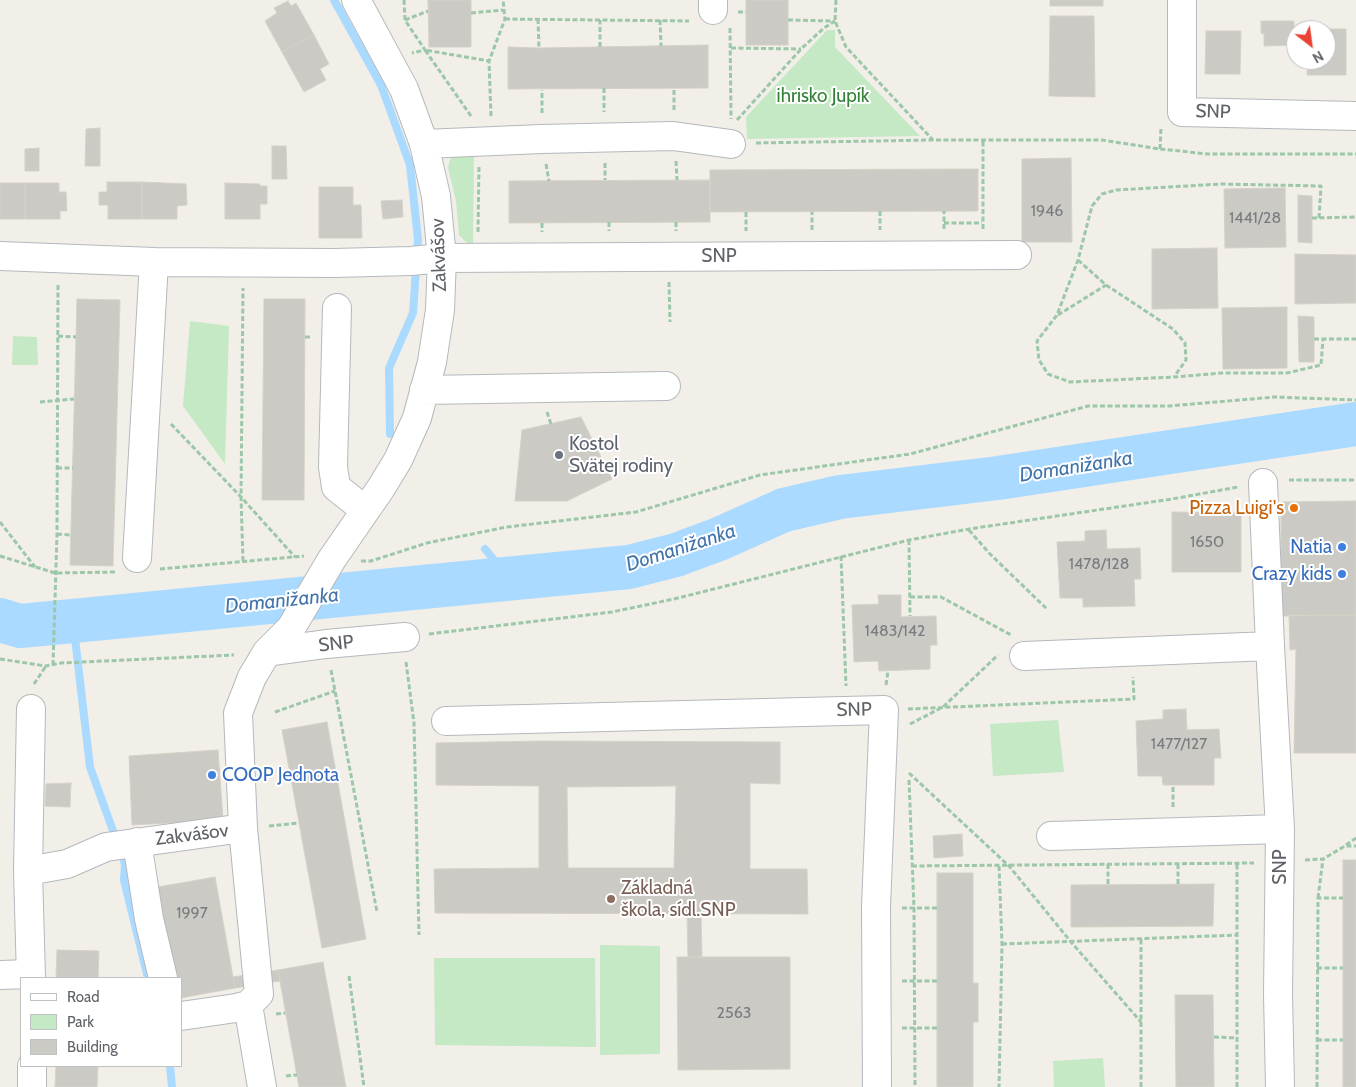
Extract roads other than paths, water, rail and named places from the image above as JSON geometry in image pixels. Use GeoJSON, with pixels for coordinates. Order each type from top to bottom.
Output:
{"type":"FeatureCollection","features":[{"type":"Feature","properties":{"kind":"street","name":"Zakvášov"},"geometry":{"type":"LineString","coordinates":[[28,871],[67,864],[106,847],[243,828],[238,713],[252,677],[267,652],[291,628],[332,559],[398,460],[417,418],[432,362],[440,310],[425,260],[436,196],[424,144],[404,89],[356,0]]}},
{"type":"Feature","properties":{"kind":"street","name":"SNP"},"geometry":{"type":"LineString","coordinates":[[1182,0],[1182,112],[1356,116]]}},
{"type":"Feature","properties":{"kind":"street"},"geometry":{"type":"LineString","coordinates":[[424,144],[673,136],[731,144]]}},
{"type":"Feature","properties":{"kind":"street","name":"SNP"},"geometry":{"type":"LineString","coordinates":[[425,260],[478,258],[1016,255]]}},
{"type":"Feature","properties":{"kind":"street","name":"Zakvášov"},"geometry":{"type":"LineString","coordinates":[[0,256],[154,262],[425,260]]}},
{"type":"Feature","properties":{"kind":"street"},"geometry":{"type":"LineString","coordinates":[[137,566],[154,262]]}},
{"type":"Feature","properties":{"kind":"street"},"geometry":{"type":"LineString","coordinates":[[337,308],[333,467],[336,487],[365,510]]}},
{"type":"Feature","properties":{"kind":"street"},"geometry":{"type":"LineString","coordinates":[[424,390],[666,386]]}},
{"type":"Feature","properties":{"kind":"street","name":"SNP"},"geometry":{"type":"LineString","coordinates":[[1263,482],[1280,829],[1278,994],[1280,1087]]}},
{"type":"Feature","properties":{"kind":"street","name":"SNP"},"geometry":{"type":"LineString","coordinates":[[267,652],[326,644],[405,637]]}},
{"type":"Feature","properties":{"kind":"street"},"geometry":{"type":"LineString","coordinates":[[1014,648],[1270,646]]}},
{"type":"Feature","properties":{"kind":"street"},"geometry":{"type":"LineString","coordinates":[[0,975],[31,976],[28,871],[31,709]]}},
{"type":"Feature","properties":{"kind":"street","name":"SNP"},"geometry":{"type":"LineString","coordinates":[[446,721],[884,710],[876,908],[877,1087]]}},
{"type":"Feature","properties":{"kind":"street"},"geometry":{"type":"LineString","coordinates":[[182,1016],[248,1005],[259,994],[243,828]]}},
{"type":"Feature","properties":{"kind":"street"},"geometry":{"type":"LineString","coordinates":[[1051,836],[1280,829]]}},
{"type":"Feature","properties":{"kind":"street"},"geometry":{"type":"LineString","coordinates":[[137,842],[149,919],[163,977]]}},
{"type":"Feature","properties":{"kind":"street"},"geometry":{"type":"LineString","coordinates":[[248,1005],[262,1087]]}},
{"type":"Feature","properties":{"kind":"street"},"geometry":{"type":"LineString","coordinates":[[32,1067],[32,1087]]}},
{"type":"Feature","properties":{"kind":"waterway"},"geometry":{"type":"LineString","coordinates":[[334,0],[381,85],[410,165],[418,239],[413,313],[389,368],[390,434]]}},
{"type":"Feature","properties":{"kind":"waterway","name":"Domanižanka"},"geometry":{"type":"LineString","coordinates":[[0,620],[20,626],[629,567],[676,555],[719,539],[784,510],[840,497],[998,478],[1356,424]]}},
{"type":"Feature","properties":{"kind":"waterway"},"geometry":{"type":"LineString","coordinates":[[485,549],[509,578]]}},
{"type":"Feature","properties":{"kind":"waterway"},"geometry":{"type":"LineString","coordinates":[[73,621],[90,767],[125,864],[124,880],[148,977]]}},
{"type":"Feature","properties":{"kind":"waterway"},"geometry":{"type":"LineString","coordinates":[[170,1067],[172,1087]]}},
{"type":"Feature","properties":{"kind":"place","name":"Kostol Svätej rodiny"},"geometry":{"type":"Point","coordinates":[559,455]}},
{"type":"Feature","properties":{"kind":"place","name":"Pizza Luigi's"},"geometry":{"type":"Point","coordinates":[1294,508]}},
{"type":"Feature","properties":{"kind":"place","name":"Natia"},"geometry":{"type":"Point","coordinates":[1342,547]}},
{"type":"Feature","properties":{"kind":"place","name":"Crazy kids"},"geometry":{"type":"Point","coordinates":[1342,574]}},
{"type":"Feature","properties":{"kind":"place","name":"COOP Jednota"},"geometry":{"type":"Point","coordinates":[212,775]}},
{"type":"Feature","properties":{"kind":"place","name":"Základná škola, sídl.SNP"},"geometry":{"type":"Point","coordinates":[611,899]}},
{"type":"Feature","properties":{"kind":"park label","name":"ihrisko Jupík"},"geometry":{"type":"Point","coordinates":[823,96]}}]}
